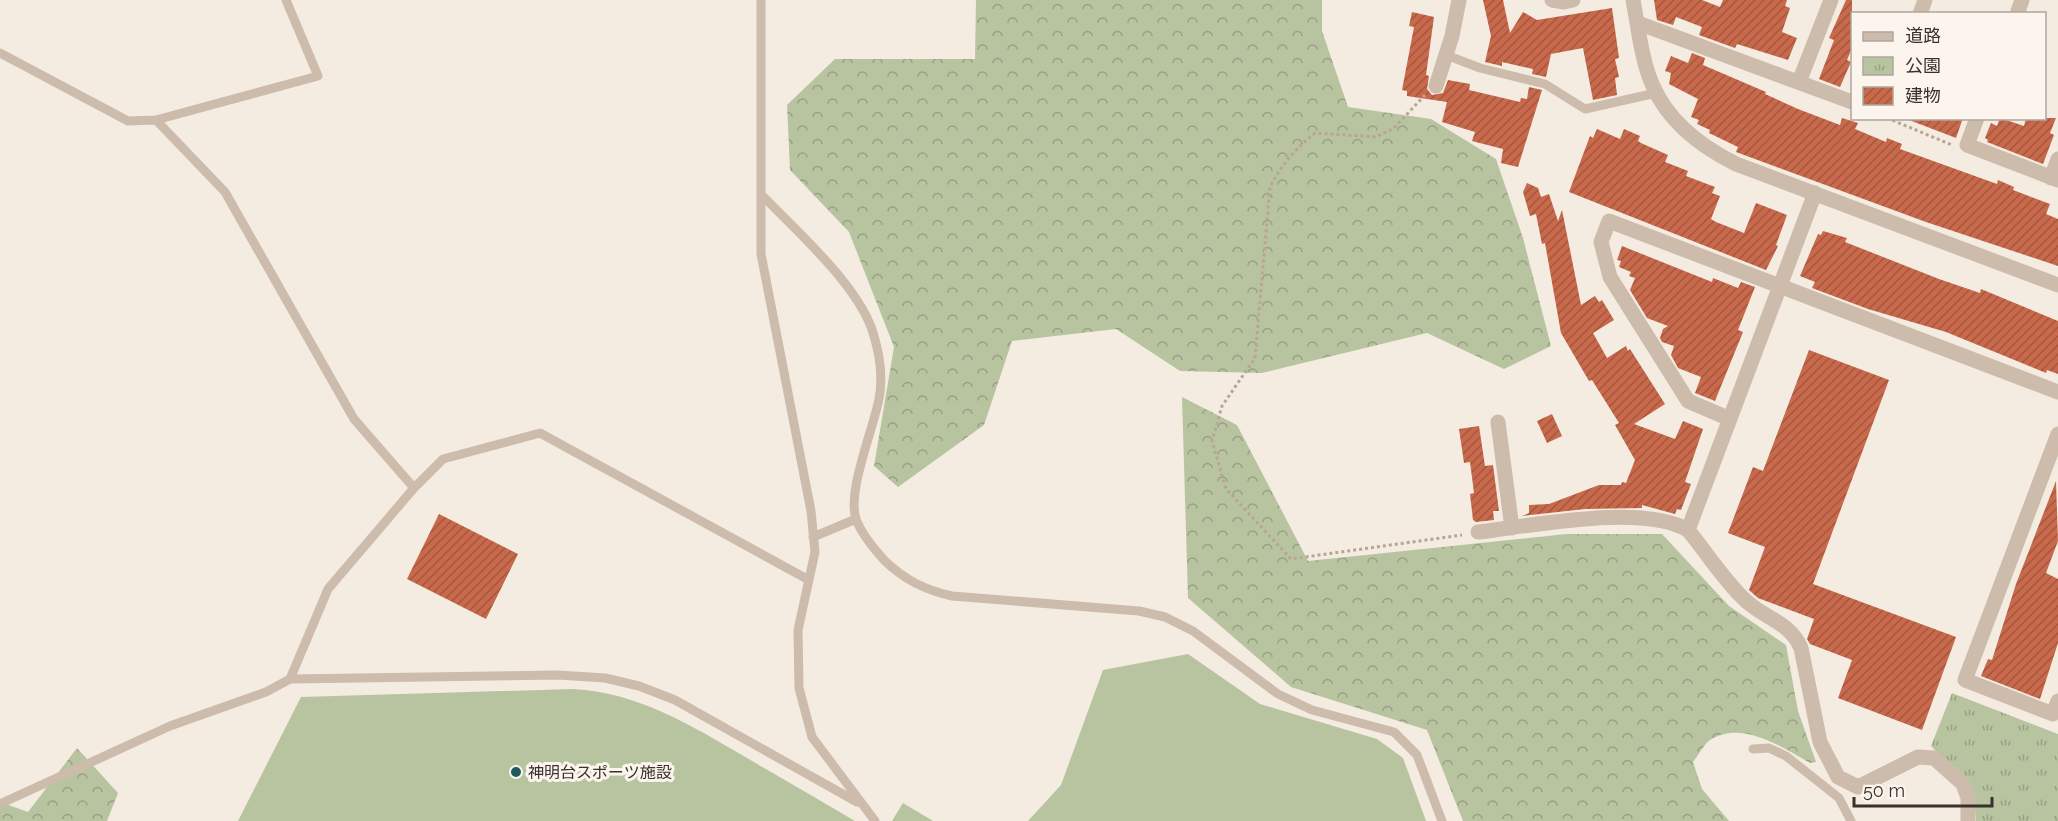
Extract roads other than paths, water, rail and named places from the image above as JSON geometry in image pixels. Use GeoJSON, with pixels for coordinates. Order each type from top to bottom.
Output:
{"type":"FeatureCollection","features":[{"type":"Feature","properties":{"kind":"street"},"geometry":{"type":"LineString","coordinates":[[1436,86],[1459,0]]}},
{"type":"Feature","properties":{"kind":"street"},"geometry":{"type":"LineString","coordinates":[[1552,0],[1564,2],[1573,0]]}},
{"type":"Feature","properties":{"kind":"street"},"geometry":{"type":"LineString","coordinates":[[1633,0],[1652,85],[1656,93],[1685,132],[1712,152],[1736,165],[2058,285]]}},
{"type":"Feature","properties":{"kind":"street"},"geometry":{"type":"LineString","coordinates":[[1799,82],[1831,0]]}},
{"type":"Feature","properties":{"kind":"street"},"geometry":{"type":"LineString","coordinates":[[1638,23],[1851,102]]}},
{"type":"Feature","properties":{"kind":"street"},"geometry":{"type":"LineString","coordinates":[[1976,120],[1967,145],[2055,179],[2058,159]]}},
{"type":"Feature","properties":{"kind":"street"},"geometry":{"type":"LineString","coordinates":[[1688,531],[1815,193]]}},
{"type":"Feature","properties":{"kind":"street"},"geometry":{"type":"LineString","coordinates":[[1730,419],[1688,401],[1610,278],[1601,242],[1609,221],[2058,392]]}},
{"type":"Feature","properties":{"kind":"street"},"geometry":{"type":"LineString","coordinates":[[1498,422],[1512,528]]}},
{"type":"Feature","properties":{"kind":"street"},"geometry":{"type":"LineString","coordinates":[[2058,434],[1965,680],[2053,714],[2058,701]]}},
{"type":"Feature","properties":{"kind":"street"},"geometry":{"type":"LineString","coordinates":[[1478,532],[1584,519],[1652,519],[1678,524],[1688,531],[1743,599],[1786,626],[1796,637],[1801,648],[1820,742],[1838,777],[1858,787],[1918,757],[1934,758],[1963,784],[1968,798],[1968,821]]}},
{"type":"Feature","properties":{"kind":"lane"},"geometry":{"type":"LineString","coordinates":[[0,53],[128,121],[156,120],[318,76],[286,0]]}},
{"type":"Feature","properties":{"kind":"lane"},"geometry":{"type":"LineString","coordinates":[[761,0],[761,254],[815,552],[798,630],[799,687],[812,737],[875,821]]}},
{"type":"Feature","properties":{"kind":"lane"},"geometry":{"type":"LineString","coordinates":[[1446,55],[1480,68],[1545,84],[1585,109],[1656,93]]}},
{"type":"Feature","properties":{"kind":"lane"},"geometry":{"type":"LineString","coordinates":[[156,120],[225,192],[354,419],[414,488]]}},
{"type":"Feature","properties":{"kind":"lane"},"geometry":{"type":"LineString","coordinates":[[762,194],[853,293],[874,333],[881,363],[880,397],[856,485],[856,519],[877,553],[898,574],[927,591],[952,596],[1139,610],[1165,617],[1193,631],[1278,694],[1312,711],[1394,732],[1417,755],[1442,821]]}},
{"type":"Feature","properties":{"kind":"lane"},"geometry":{"type":"LineString","coordinates":[[290,679],[328,589],[414,488],[443,459],[540,433],[809,580]]}},
{"type":"Feature","properties":{"kind":"lane"},"geometry":{"type":"LineString","coordinates":[[813,537],[856,519]]}},
{"type":"Feature","properties":{"kind":"lane"},"geometry":{"type":"LineString","coordinates":[[0,804],[170,726],[266,692],[290,679],[558,675],[605,678],[628,683],[675,700],[862,804]]}},
{"type":"Feature","properties":{"kind":"lane"},"geometry":{"type":"LineString","coordinates":[[1753,749],[1769,748],[1786,756],[1839,798],[1851,821]]}},
{"type":"Feature","properties":{"kind":"place","name":"神明台スポーツ施設"},"geometry":{"type":"Point","coordinates":[516,772]}}]}
